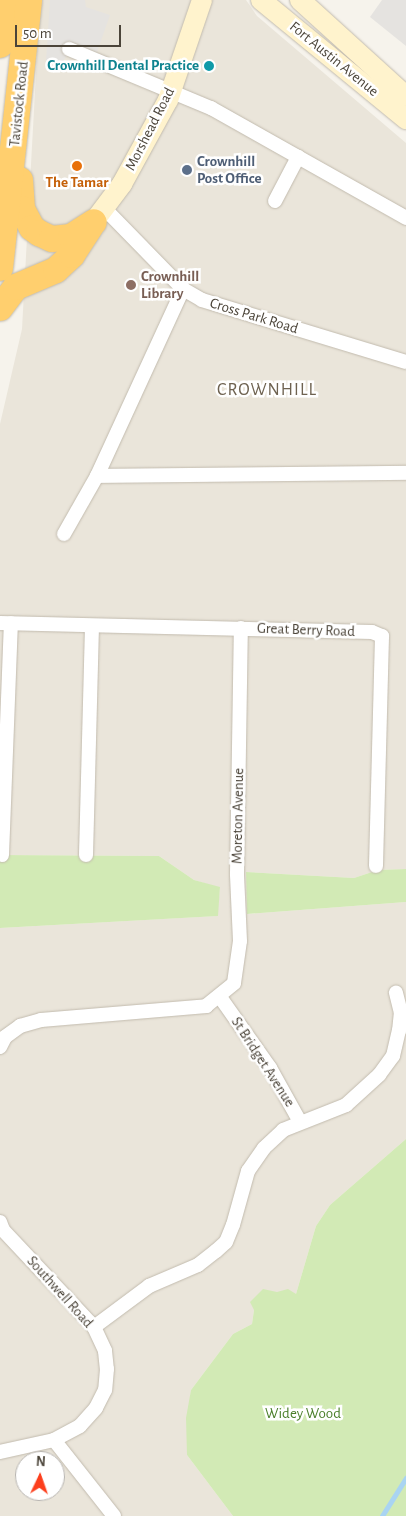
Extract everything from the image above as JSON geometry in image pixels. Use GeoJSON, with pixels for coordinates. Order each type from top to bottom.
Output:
{"type":"FeatureCollection","features":[{"type":"Feature","properties":{"kind":"highway","name":"Tavistock Road"},"geometry":{"type":"LineString","coordinates":[[0,45],[6,0]]}},
{"type":"Feature","properties":{"kind":"highway","name":"Tavistock Road"},"geometry":{"type":"LineString","coordinates":[[0,268],[29,0]]}},
{"type":"Feature","properties":{"kind":"highway"},"geometry":{"type":"LineString","coordinates":[[17,121],[22,209],[32,228],[52,239],[71,237],[98,215]]}},
{"type":"Feature","properties":{"kind":"highway"},"geometry":{"type":"LineString","coordinates":[[0,308],[16,287],[56,270],[72,255],[98,215]]}},
{"type":"Feature","properties":{"kind":"main road","name":"Fort Austin Avenue"},"geometry":{"type":"LineString","coordinates":[[261,0],[324,49],[406,119]]}},
{"type":"Feature","properties":{"kind":"main road"},"geometry":{"type":"LineString","coordinates":[[279,0],[324,49]]}},
{"type":"Feature","properties":{"kind":"main road","name":"Morshead Road"},"geometry":{"type":"LineString","coordinates":[[98,215],[122,184],[171,90],[204,2]]}},
{"type":"Feature","properties":{"kind":"main road","name":"Fort Austin Avenue"},"geometry":{"type":"LineString","coordinates":[[301,2],[406,96]]}},
{"type":"Feature","properties":{"kind":"street"},"geometry":{"type":"LineString","coordinates":[[69,49],[211,108],[406,218]]}},
{"type":"Feature","properties":{"kind":"street"},"geometry":{"type":"LineString","coordinates":[[274,202],[298,157]]}},
{"type":"Feature","properties":{"kind":"street","name":"Cross Park Road"},"geometry":{"type":"LineString","coordinates":[[98,215],[183,288],[202,300],[406,362]]}},
{"type":"Feature","properties":{"kind":"street"},"geometry":{"type":"LineString","coordinates":[[64,534],[96,476],[183,288]]}},
{"type":"Feature","properties":{"kind":"street"},"geometry":{"type":"LineString","coordinates":[[96,476],[406,473]]}},
{"type":"Feature","properties":{"kind":"street"},"geometry":{"type":"LineString","coordinates":[[2,854],[6,623]]}},
{"type":"Feature","properties":{"kind":"street","name":"Great Berry Road"},"geometry":{"type":"LineString","coordinates":[[6,623],[372,632],[382,636],[376,866]]}},
{"type":"Feature","properties":{"kind":"street"},"geometry":{"type":"LineString","coordinates":[[86,855],[92,626]]}},
{"type":"Feature","properties":{"kind":"street","name":"Moreton Avenue"},"geometry":{"type":"LineString","coordinates":[[220,997],[234,983],[240,940],[236,874],[241,628]]}},
{"type":"Feature","properties":{"kind":"street"},"geometry":{"type":"LineString","coordinates":[[300,1122],[346,1105],[379,1075],[393,1056],[399,1032],[401,1013],[396,993]]}},
{"type":"Feature","properties":{"kind":"street"},"geometry":{"type":"LineString","coordinates":[[0,1047],[5,1037],[20,1026],[41,1020],[179,1010],[206,1006],[220,997]]}},
{"type":"Feature","properties":{"kind":"street","name":"St Bridget Avenue"},"geometry":{"type":"LineString","coordinates":[[94,1327],[149,1286],[198,1265],[226,1242],[248,1171],[264,1148],[283,1130],[300,1122],[270,1068],[220,997]]}},
{"type":"Feature","properties":{"kind":"street","name":"Southwell Road"},"geometry":{"type":"LineString","coordinates":[[0,1222],[4,1230],[94,1327],[105,1351],[107,1369],[104,1390],[96,1408],[80,1426],[54,1440],[0,1452]]}},
{"type":"Feature","properties":{"kind":"street"},"geometry":{"type":"LineString","coordinates":[[54,1440],[114,1516]]}},
{"type":"Feature","properties":{"kind":"shaded area"},"geometry":{"type":"Polygon","coordinates":[[[40,0],[246,0],[257,16],[406,143],[406,869],[378,870],[354,878],[246,872],[248,914],[406,902],[406,1139],[330,1205],[316,1226],[296,1294],[254,1310],[252,1324],[233,1334],[191,1390],[187,1455],[233,1516],[0,1516],[0,928],[217,916],[220,888],[194,880],[159,856],[0,855],[0,424],[22,329],[40,0]]]}},
{"type":"Feature","properties":{"kind":"shaded area"},"geometry":{"type":"Polygon","coordinates":[[[50,0],[85,0],[86,7],[110,15],[92,66],[67,56],[61,63],[46,61],[50,0]]]}},
{"type":"Feature","properties":{"kind":"shaded area"},"geometry":{"type":"Polygon","coordinates":[[[382,0],[406,0],[406,46],[370,17],[382,0]]]}},
{"type":"Feature","properties":{"kind":"green space"},"geometry":{"type":"Polygon","coordinates":[[[0,855],[159,856],[194,880],[220,887],[218,916],[0,928],[0,855]]]}},
{"type":"Feature","properties":{"kind":"green space"},"geometry":{"type":"Polygon","coordinates":[[[406,869],[406,902],[247,914],[246,872],[354,878],[378,870],[406,869]]]}},
{"type":"Feature","properties":{"kind":"green space","name":"Widey Wood"},"geometry":{"type":"Polygon","coordinates":[[[406,1139],[406,1516],[233,1516],[187,1455],[186,1418],[191,1390],[233,1334],[252,1324],[254,1310],[250,1302],[263,1289],[277,1292],[288,1289],[296,1294],[316,1226],[330,1205],[406,1139]]]}},
{"type":"Feature","properties":{"kind":"waterway"},"geometry":{"type":"LineString","coordinates":[[382,1516],[406,1478]]}},
{"type":"Feature","properties":{"kind":"place","name":"Crownhill Dental Practice"},"geometry":{"type":"Point","coordinates":[209,66]}},
{"type":"Feature","properties":{"kind":"place","name":"The Tamar"},"geometry":{"type":"Point","coordinates":[77,166]}},
{"type":"Feature","properties":{"kind":"place","name":"Crownhill Post Office"},"geometry":{"type":"Point","coordinates":[187,170]}},
{"type":"Feature","properties":{"kind":"place","name":"Crownhill Library"},"geometry":{"type":"Point","coordinates":[131,285]}},
{"type":"Feature","properties":{"kind":"district","name":"CROWNHILL"},"geometry":{"type":"Point","coordinates":[267,390]}}]}
